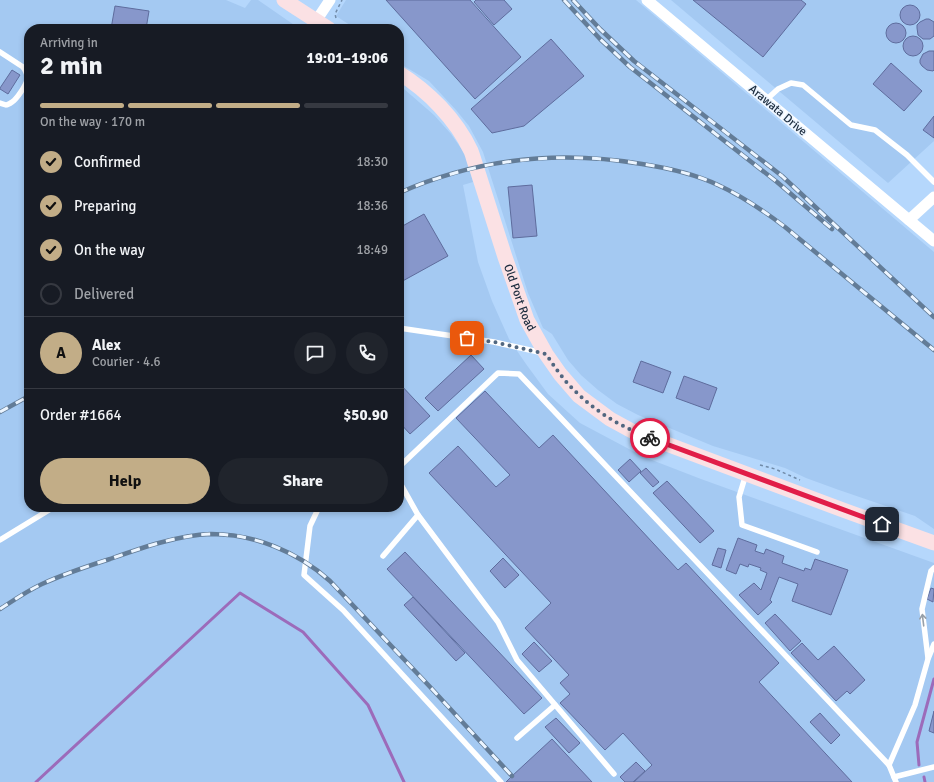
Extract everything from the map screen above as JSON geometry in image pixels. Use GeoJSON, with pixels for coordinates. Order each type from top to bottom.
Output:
{"type":"FeatureCollection","features":[{"type":"Feature","properties":{"kind":"street"},"geometry":{"type":"LineString","coordinates":[[284,0],[316,21],[334,24]]}},
{"type":"Feature","properties":{"kind":"street"},"geometry":{"type":"LineString","coordinates":[[316,21],[330,0]]}},
{"type":"Feature","properties":{"kind":"street","name":"Arawata Drive"},"geometry":{"type":"LineString","coordinates":[[648,0],[934,241]]}},
{"type":"Feature","properties":{"kind":"street","name":"Old Port Road"},"geometry":{"type":"LineString","coordinates":[[404,77],[419,88],[443,111],[463,137],[471,151],[505,258],[527,320],[546,354],[560,374],[571,387],[592,406],[610,419],[632,431],[752,469],[843,510],[934,543]]}},
{"type":"Feature","properties":{"kind":"street"},"geometry":{"type":"LineString","coordinates":[[910,220],[934,197]]}},
{"type":"Feature","properties":{"kind":"lane"},"geometry":{"type":"LineString","coordinates":[[0,52],[24,68]]}},
{"type":"Feature","properties":{"kind":"lane"},"geometry":{"type":"LineString","coordinates":[[766,100],[778,89],[791,83],[803,85],[851,125],[875,130],[907,156],[934,182]]}},
{"type":"Feature","properties":{"kind":"lane"},"geometry":{"type":"LineString","coordinates":[[0,103],[6,105],[13,102],[24,88]]}},
{"type":"Feature","properties":{"kind":"lane"},"geometry":{"type":"LineString","coordinates":[[404,329],[494,342],[546,354]]}},
{"type":"Feature","properties":{"kind":"lane"},"geometry":{"type":"LineString","coordinates":[[404,462],[498,373],[519,374],[889,765],[895,779],[934,767]]}},
{"type":"Feature","properties":{"kind":"lane"},"geometry":{"type":"LineString","coordinates":[[752,469],[739,497],[742,525],[816,552]]}},
{"type":"Feature","properties":{"kind":"lane"},"geometry":{"type":"LineString","coordinates":[[404,490],[418,515],[498,622],[517,660],[614,774]]}},
{"type":"Feature","properties":{"kind":"lane"},"geometry":{"type":"LineString","coordinates":[[0,540],[46,512]]}},
{"type":"Feature","properties":{"kind":"lane"},"geometry":{"type":"LineString","coordinates":[[317,512],[310,526],[304,575],[343,610],[501,782]]}},
{"type":"Feature","properties":{"kind":"lane"},"geometry":{"type":"LineString","coordinates":[[383,556],[418,515]]}},
{"type":"Feature","properties":{"kind":"lane"},"geometry":{"type":"LineString","coordinates":[[928,659],[922,609],[931,571],[934,568]]}},
{"type":"Feature","properties":{"kind":"lane"},"geometry":{"type":"LineString","coordinates":[[889,765],[915,705],[928,659],[934,644]]}},
{"type":"Feature","properties":{"kind":"lane"},"geometry":{"type":"LineString","coordinates":[[517,738],[555,705]]}},
{"type":"Feature","properties":{"kind":"path"},"geometry":{"type":"LineString","coordinates":[[334,24],[335,14],[342,0]]}},
{"type":"Feature","properties":{"kind":"path"},"geometry":{"type":"LineString","coordinates":[[752,469],[775,469],[800,480]]}},
{"type":"Feature","properties":{"kind":"shaded area"},"geometry":{"type":"Polygon","coordinates":[[[0,0],[226,0],[245,8],[251,0],[258,0],[293,24],[24,24],[24,512],[404,512],[404,89],[434,115],[451,134],[465,154],[473,182],[463,185],[478,262],[492,301],[509,339],[526,364],[548,394],[580,423],[644,457],[934,563],[934,782],[0,782],[0,0]]]}},
{"type":"Feature","properties":{"kind":"shaded area"},"geometry":{"type":"Polygon","coordinates":[[[346,0],[636,0],[934,252],[934,529],[915,516],[806,478],[785,468],[713,446],[638,415],[617,404],[598,390],[581,375],[568,360],[552,334],[543,328],[528,293],[483,152],[469,126],[429,81],[404,66],[404,24],[348,24],[336,16],[346,0]]]}},
{"type":"Feature","properties":{"kind":"shaded area"},"geometry":{"type":"Polygon","coordinates":[[[671,0],[934,0],[934,141],[888,183],[671,0]]]}},
{"type":"Feature","properties":{"kind":"building"},"geometry":{"type":"Polygon","coordinates":[[[386,0],[470,0],[521,57],[475,99],[386,0]]]}},
{"type":"Feature","properties":{"kind":"building"},"geometry":{"type":"Polygon","coordinates":[[[476,0],[504,0],[512,9],[494,25],[474,2],[476,0]]]}},
{"type":"Feature","properties":{"kind":"building"},"geometry":{"type":"Polygon","coordinates":[[[693,0],[801,0],[806,4],[763,57],[693,0]]]}},
{"type":"Feature","properties":{"kind":"building"},"geometry":{"type":"Polygon","coordinates":[[[910,5],[917,8],[920,15],[917,22],[910,25],[903,22],[900,15],[903,8],[910,5]]]}},
{"type":"Feature","properties":{"kind":"building"},"geometry":{"type":"Polygon","coordinates":[[[115,6],[149,11],[147,24],[112,24],[115,6]]]}},
{"type":"Feature","properties":{"kind":"building"},"geometry":{"type":"Polygon","coordinates":[[[926,19],[934,22],[934,36],[930,39],[923,39],[918,35],[917,25],[926,19]]]}},
{"type":"Feature","properties":{"kind":"building"},"geometry":{"type":"Polygon","coordinates":[[[896,23],[903,26],[906,33],[903,40],[896,43],[889,40],[886,33],[889,26],[896,23]]]}},
{"type":"Feature","properties":{"kind":"building"},"geometry":{"type":"Polygon","coordinates":[[[913,36],[920,39],[923,46],[920,53],[913,56],[906,53],[903,46],[906,39],[913,36]]]}},
{"type":"Feature","properties":{"kind":"building"},"geometry":{"type":"Polygon","coordinates":[[[551,39],[584,76],[524,126],[492,133],[471,109],[551,39]]]}},
{"type":"Feature","properties":{"kind":"building"},"geometry":{"type":"Polygon","coordinates":[[[929,51],[934,51],[933,71],[927,70],[920,63],[923,54],[929,51]]]}},
{"type":"Feature","properties":{"kind":"building"},"geometry":{"type":"Polygon","coordinates":[[[891,63],[922,91],[904,111],[873,84],[891,63]]]}},
{"type":"Feature","properties":{"kind":"building"},"geometry":{"type":"Polygon","coordinates":[[[12,70],[20,75],[8,94],[0,88],[12,70]]]}},
{"type":"Feature","properties":{"kind":"building"},"geometry":{"type":"Polygon","coordinates":[[[934,116],[934,138],[923,130],[934,116]]]}},
{"type":"Feature","properties":{"kind":"building"},"geometry":{"type":"Polygon","coordinates":[[[532,185],[537,236],[513,238],[508,187],[532,185]]]}},
{"type":"Feature","properties":{"kind":"building"},"geometry":{"type":"Polygon","coordinates":[[[424,214],[448,256],[404,280],[404,225],[424,214]]]}},
{"type":"Feature","properties":{"kind":"building"},"geometry":{"type":"Polygon","coordinates":[[[471,355],[484,369],[438,411],[425,398],[471,355]]]}},
{"type":"Feature","properties":{"kind":"building"},"geometry":{"type":"Polygon","coordinates":[[[641,361],[671,372],[663,393],[633,382],[641,361]]]}},
{"type":"Feature","properties":{"kind":"building"},"geometry":{"type":"Polygon","coordinates":[[[684,376],[717,388],[709,410],[676,398],[684,376]]]}},
{"type":"Feature","properties":{"kind":"building"},"geometry":{"type":"Polygon","coordinates":[[[404,388],[430,416],[410,434],[404,427],[404,388]]]}},
{"type":"Feature","properties":{"kind":"building"},"geometry":{"type":"Polygon","coordinates":[[[485,391],[539,448],[553,435],[678,570],[686,563],[779,663],[759,682],[852,782],[634,782],[652,765],[623,733],[605,750],[560,703],[570,694],[560,683],[569,675],[525,628],[551,603],[429,473],[458,446],[496,487],[510,475],[456,418],[485,391]]]}},
{"type":"Feature","properties":{"kind":"building"},"geometry":{"type":"Polygon","coordinates":[[[630,459],[641,471],[629,482],[618,470],[630,459]]]}},
{"type":"Feature","properties":{"kind":"building"},"geometry":{"type":"Polygon","coordinates":[[[646,468],[659,482],[653,487],[640,473],[646,468]]]}},
{"type":"Feature","properties":{"kind":"building"},"geometry":{"type":"Polygon","coordinates":[[[667,481],[714,531],[700,543],[653,493],[667,481]]]}},
{"type":"Feature","properties":{"kind":"building"},"geometry":{"type":"Polygon","coordinates":[[[738,538],[757,545],[755,551],[764,554],[766,549],[784,556],[782,563],[804,571],[805,568],[811,570],[815,559],[848,570],[831,615],[792,601],[798,584],[779,577],[770,600],[772,602],[758,615],[739,595],[754,583],[761,590],[767,573],[760,570],[761,568],[749,564],[748,567],[740,564],[736,574],[726,570],[738,538]]]}},
{"type":"Feature","properties":{"kind":"building"},"geometry":{"type":"Polygon","coordinates":[[[718,548],[726,550],[721,568],[712,565],[718,548]]]}},
{"type":"Feature","properties":{"kind":"building"},"geometry":{"type":"Polygon","coordinates":[[[405,552],[542,698],[524,714],[387,569],[405,552]]]}},
{"type":"Feature","properties":{"kind":"building"},"geometry":{"type":"Polygon","coordinates":[[[503,558],[519,575],[505,588],[490,571],[503,558]]]}},
{"type":"Feature","properties":{"kind":"building"},"geometry":{"type":"Polygon","coordinates":[[[931,588],[934,589],[933,602],[927,599],[931,588]]]}},
{"type":"Feature","properties":{"kind":"building"},"geometry":{"type":"Polygon","coordinates":[[[413,597],[465,653],[456,661],[404,605],[413,597]]]}},
{"type":"Feature","properties":{"kind":"building"},"geometry":{"type":"Polygon","coordinates":[[[775,614],[801,641],[790,651],[765,623],[775,614]]]}},
{"type":"Feature","properties":{"kind":"building"},"geometry":{"type":"Polygon","coordinates":[[[534,642],[552,661],[539,672],[522,654],[534,642]]]}},
{"type":"Feature","properties":{"kind":"building"},"geometry":{"type":"Polygon","coordinates":[[[802,643],[818,660],[834,646],[865,680],[850,694],[847,691],[836,701],[791,653],[802,643]]]}},
{"type":"Feature","properties":{"kind":"building"},"geometry":{"type":"Polygon","coordinates":[[[934,711],[934,733],[929,731],[934,711]]]}},
{"type":"Feature","properties":{"kind":"building"},"geometry":{"type":"Polygon","coordinates":[[[820,713],[840,735],[831,744],[810,722],[820,713]]]}},
{"type":"Feature","properties":{"kind":"building"},"geometry":{"type":"Polygon","coordinates":[[[556,718],[580,743],[569,753],[545,727],[556,718]]]}},
{"type":"Feature","properties":{"kind":"building"},"geometry":{"type":"Polygon","coordinates":[[[552,739],[592,782],[506,782],[512,776],[552,739]]]}},
{"type":"Feature","properties":{"kind":"building"},"geometry":{"type":"Polygon","coordinates":[[[636,762],[645,771],[633,782],[625,782],[620,777],[636,762]]]}},
{"type":"Feature","properties":{"kind":"waterway"},"geometry":{"type":"LineString","coordinates":[[36,782],[240,593],[303,632],[368,705],[404,782]]}},
{"type":"Feature","properties":{"kind":"waterway"},"geometry":{"type":"LineString","coordinates":[[919,765],[917,742],[934,679]]}},
{"type":"Feature","properties":{"kind":"waterway"},"geometry":{"type":"LineString","coordinates":[[924,777],[925,782]]}},
{"type":"Feature","properties":{"kind":"railway"},"geometry":{"type":"LineString","coordinates":[[564,0],[600,39],[630,67],[777,182],[832,229]]}},
{"type":"Feature","properties":{"kind":"railway"},"geometry":{"type":"LineString","coordinates":[[573,0],[600,29],[634,61],[782,176],[934,317]]}},
{"type":"Feature","properties":{"kind":"railway"},"geometry":{"type":"LineString","coordinates":[[404,191],[428,181],[488,165],[518,160],[549,158],[611,160],[652,166],[691,175],[727,189],[769,215],[934,350]]}},
{"type":"Feature","properties":{"kind":"railway"},"geometry":{"type":"LineString","coordinates":[[0,412],[24,399]]}},
{"type":"Feature","properties":{"kind":"railway"},"geometry":{"type":"LineString","coordinates":[[0,609],[50,580],[85,567],[173,539],[211,534],[244,537],[260,541],[290,553],[304,561],[330,581],[512,776]]}},
{"type":"Feature","properties":{"kind":"way so far"},"geometry":{"type":"LineString","coordinates":[[467,338],[494,342],[546,354],[560,374],[579,396],[610,419],[632,431],[650,438]]}},
{"type":"Feature","properties":{"kind":"route"},"geometry":{"type":"LineString","coordinates":[[650,438],[882,524]]}}]}
